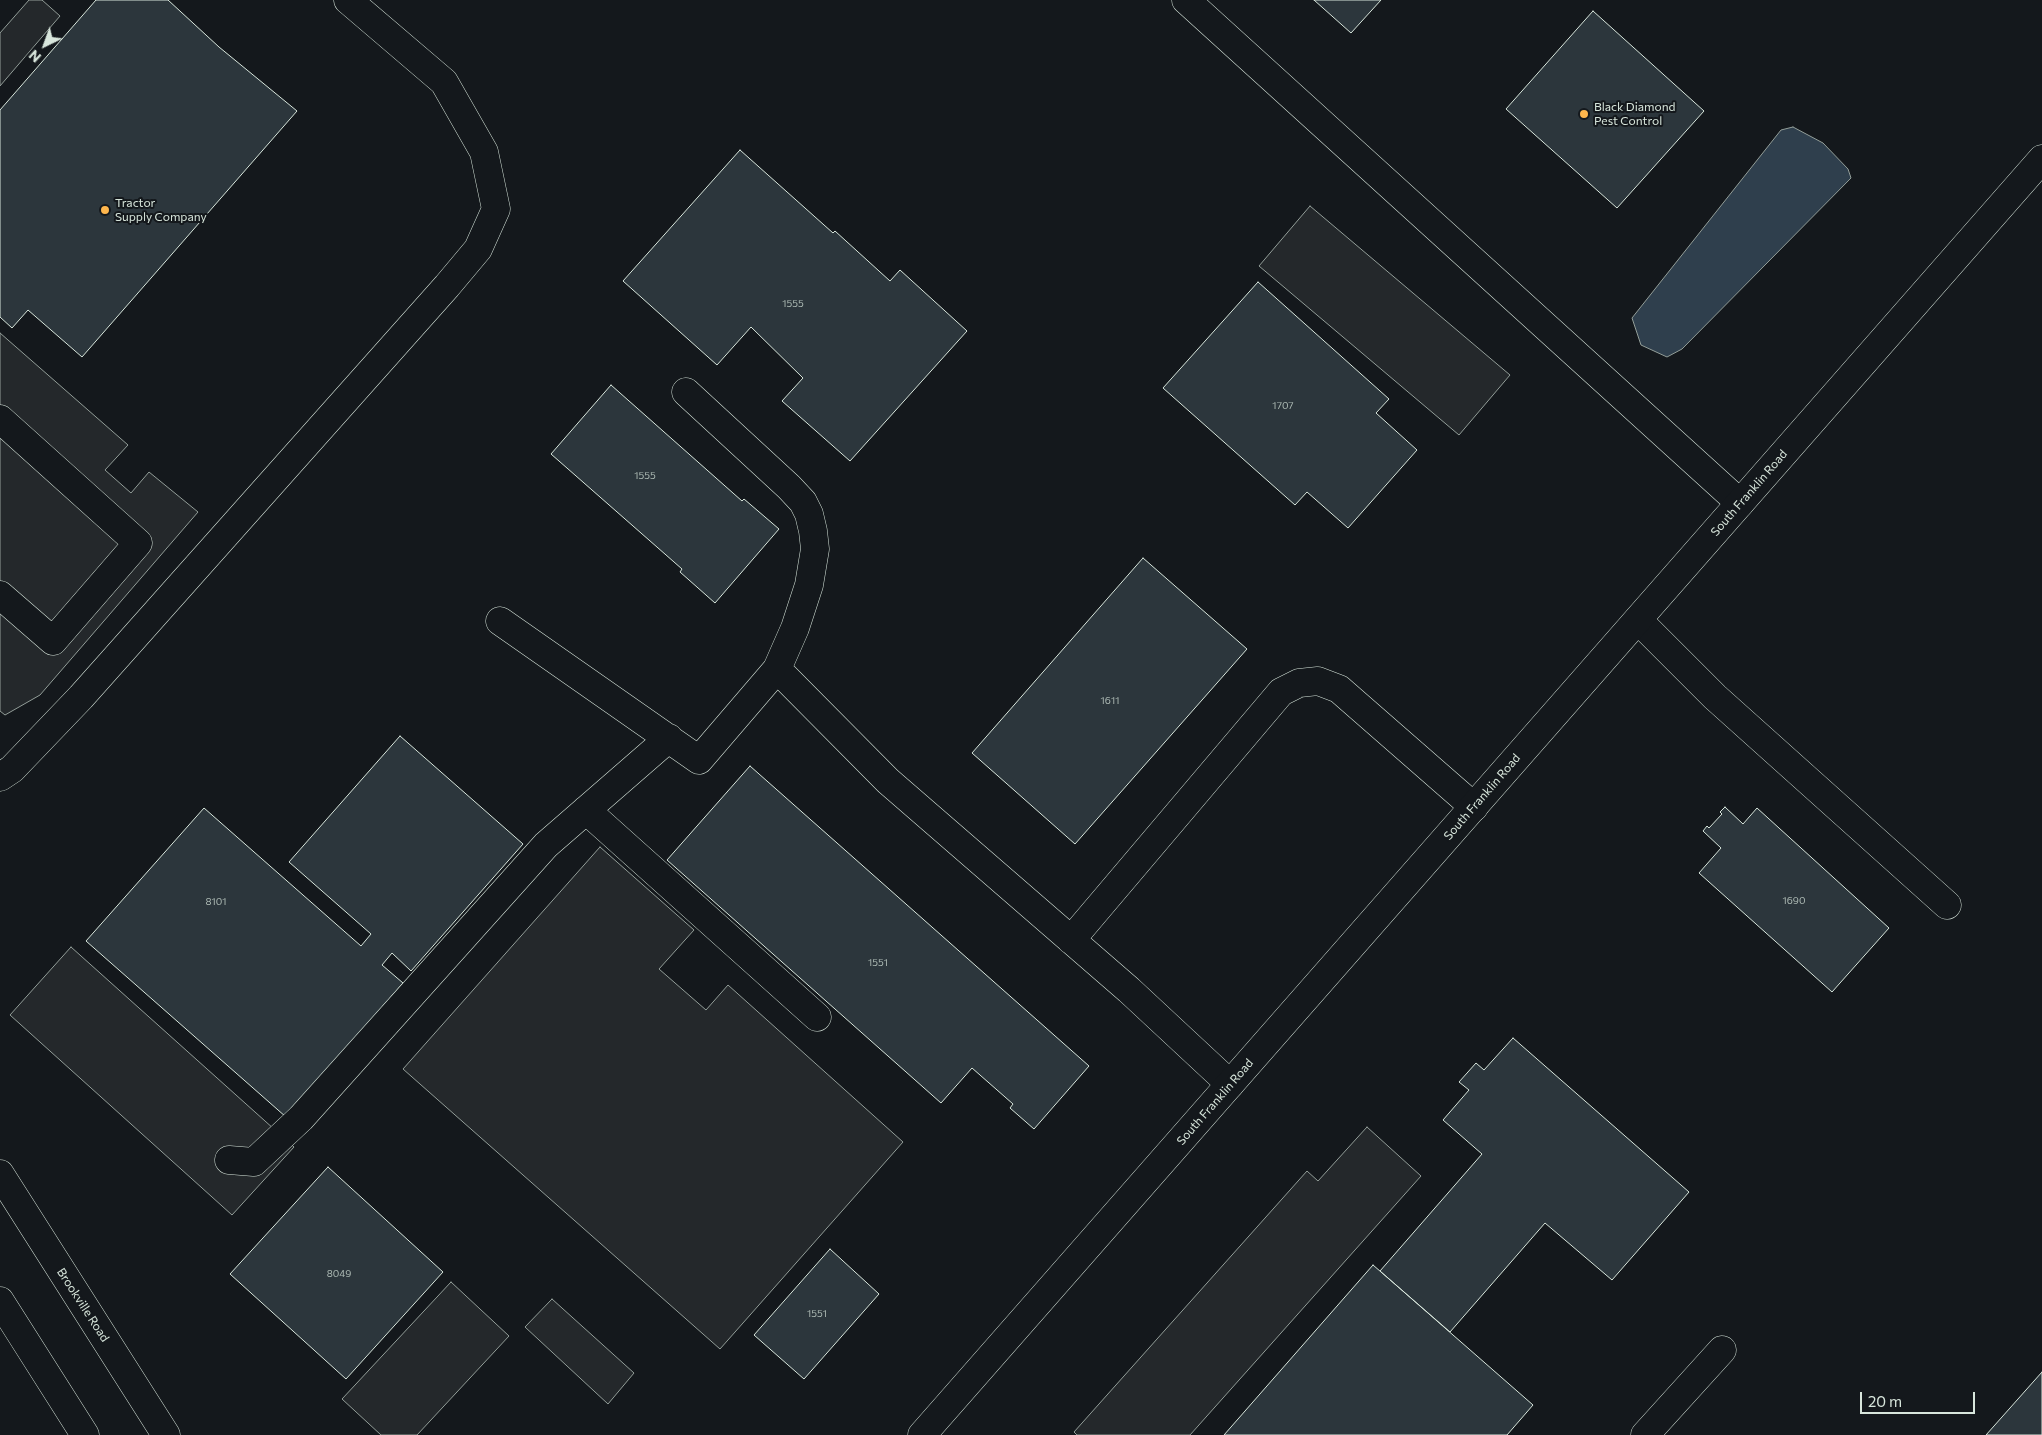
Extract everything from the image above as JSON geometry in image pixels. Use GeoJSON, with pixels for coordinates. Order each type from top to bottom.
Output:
{"type":"FeatureCollection","features":[{"type":"Feature","properties":{"kind":"main road"},"geometry":{"type":"LineString","coordinates":[[0,777],[12,770],[88,689],[447,286],[478,249],[496,209],[484,152],[444,82],[348,0]]}},
{"type":"Feature","properties":{"kind":"main road"},"geometry":{"type":"LineString","coordinates":[[1186,0],[1740,503]]}},
{"type":"Feature","properties":{"kind":"main road","name":"South Franklin Road"},"geometry":{"type":"LineString","coordinates":[[922,1435],[2042,159]]}},
{"type":"Feature","properties":{"kind":"main road"},"geometry":{"type":"LineString","coordinates":[[500,621],[699,760],[777,669],[795,628],[809,585],[815,549],[814,531],[809,514],[803,502],[789,487],[686,392]]}},
{"type":"Feature","properties":{"kind":"main road"},"geometry":{"type":"LineString","coordinates":[[0,419],[138,543],[53,641],[0,595]]}},
{"type":"Feature","properties":{"kind":"main road"},"geometry":{"type":"LineString","coordinates":[[1638,620],[1715,696],[1946,905]]}},
{"type":"Feature","properties":{"kind":"main road"},"geometry":{"type":"LineString","coordinates":[[777,669],[888,781],[1129,990],[1230,1084]]}},
{"type":"Feature","properties":{"kind":"main road"},"geometry":{"type":"LineString","coordinates":[[1071,940],[1281,692],[1299,683],[1318,681],[1339,689],[1474,807]]}},
{"type":"Feature","properties":{"kind":"main road"},"geometry":{"type":"LineString","coordinates":[[229,1160],[254,1162],[301,1118],[546,845],[668,738]]}},
{"type":"Feature","properties":{"kind":"main road"},"geometry":{"type":"LineString","coordinates":[[586,810],[817,1017]]}},
{"type":"Feature","properties":{"kind":"main road","name":"Brookville Road"},"geometry":{"type":"LineString","coordinates":[[0,1174],[166,1435]]}},
{"type":"Feature","properties":{"kind":"main road"},"geometry":{"type":"LineString","coordinates":[[0,1301],[86,1435]]}},
{"type":"Feature","properties":{"kind":"main road"},"geometry":{"type":"LineString","coordinates":[[1645,1435],[1722,1350]]}},
{"type":"Feature","properties":{"kind":"shaded area"},"geometry":{"type":"Polygon","coordinates":[[[29,0],[42,0],[60,16],[0,86],[0,33],[29,0]]]}},
{"type":"Feature","properties":{"kind":"shaded area"},"geometry":{"type":"Polygon","coordinates":[[[1310,206],[1510,375],[1459,435],[1259,266],[1310,206]]]}},
{"type":"Feature","properties":{"kind":"shaded area"},"geometry":{"type":"Polygon","coordinates":[[[0,333],[128,445],[105,470],[131,493],[149,472],[198,512],[40,695],[5,715],[0,711],[0,333]]]}},
{"type":"Feature","properties":{"kind":"shaded area"},"geometry":{"type":"Polygon","coordinates":[[[600,847],[694,930],[659,969],[706,1010],[728,985],[903,1142],[720,1349],[403,1069],[600,847]]]}},
{"type":"Feature","properties":{"kind":"shaded area"},"geometry":{"type":"Polygon","coordinates":[[[71,947],[294,1147],[232,1215],[10,1015],[71,947]]]}},
{"type":"Feature","properties":{"kind":"shaded area"},"geometry":{"type":"Polygon","coordinates":[[[1367,1127],[1421,1176],[1190,1435],[1077,1435],[1074,1432],[1307,1171],[1318,1181],[1367,1127]]]}},
{"type":"Feature","properties":{"kind":"shaded area"},"geometry":{"type":"Polygon","coordinates":[[[451,1282],[509,1336],[417,1435],[381,1435],[342,1399],[451,1282]]]}},
{"type":"Feature","properties":{"kind":"shaded area"},"geometry":{"type":"Polygon","coordinates":[[[552,1299],[634,1373],[608,1404],[525,1327],[552,1299]]]}},
{"type":"Feature","properties":{"kind":"water"},"geometry":{"type":"Polygon","coordinates":[[[1793,127],[1823,143],[1848,169],[1851,178],[1682,349],[1667,357],[1641,345],[1632,318],[1781,130],[1793,127]]]}},
{"type":"Feature","properties":{"kind":"building","name":"Tractor Supply Company"},"geometry":{"type":"Polygon","coordinates":[[[96,0],[168,0],[219,47],[297,111],[82,357],[28,310],[12,328],[0,317],[0,110],[96,0]]]}},
{"type":"Feature","properties":{"kind":"building"},"geometry":{"type":"Polygon","coordinates":[[[1314,0],[1381,0],[1351,33],[1314,0]]]}},
{"type":"Feature","properties":{"kind":"building"},"geometry":{"type":"Polygon","coordinates":[[[1593,11],[1704,111],[1617,208],[1506,109],[1593,11]]]}},
{"type":"Feature","properties":{"kind":"building"},"geometry":{"type":"Polygon","coordinates":[[[740,150],[890,281],[900,270],[967,331],[850,461],[782,401],[803,378],[751,327],[717,365],[623,281],[740,150]]]}},
{"type":"Feature","properties":{"kind":"building"},"geometry":{"type":"Polygon","coordinates":[[[1258,282],[1389,399],[1376,413],[1417,450],[1348,528],[1307,492],[1295,505],[1163,388],[1258,282]]]}},
{"type":"Feature","properties":{"kind":"building"},"geometry":{"type":"Polygon","coordinates":[[[611,385],[742,501],[744,499],[779,529],[715,603],[680,572],[682,569],[551,454],[611,385]]]}},
{"type":"Feature","properties":{"kind":"building"},"geometry":{"type":"Polygon","coordinates":[[[1143,558],[1247,649],[1075,844],[972,753],[1143,558]]]}},
{"type":"Feature","properties":{"kind":"building"},"geometry":{"type":"Polygon","coordinates":[[[400,736],[523,844],[411,971],[392,953],[382,965],[403,983],[286,1117],[86,941],[204,808],[361,946],[371,934],[289,862],[400,736]]]}},
{"type":"Feature","properties":{"kind":"building"},"geometry":{"type":"Polygon","coordinates":[[[750,766],[1089,1066],[1034,1129],[1010,1108],[1013,1104],[972,1068],[941,1103],[667,860],[750,766]]]}},
{"type":"Feature","properties":{"kind":"building"},"geometry":{"type":"Polygon","coordinates":[[[1725,807],[1743,824],[1757,808],[1889,928],[1832,992],[1699,873],[1721,848],[1703,831],[1707,826],[1709,828],[1722,814],[1720,812],[1725,807]]]}},
{"type":"Feature","properties":{"kind":"building"},"geometry":{"type":"Polygon","coordinates":[[[1513,1038],[1689,1192],[1612,1280],[1545,1223],[1450,1332],[1380,1271],[1482,1154],[1443,1120],[1469,1090],[1459,1082],[1476,1063],[1484,1070],[1513,1038]]]}},
{"type":"Feature","properties":{"kind":"building"},"geometry":{"type":"Polygon","coordinates":[[[328,1167],[443,1272],[346,1379],[230,1274],[328,1167]]]}},
{"type":"Feature","properties":{"kind":"building"},"geometry":{"type":"Polygon","coordinates":[[[830,1249],[879,1294],[804,1379],[754,1335],[830,1249]]]}},
{"type":"Feature","properties":{"kind":"building"},"geometry":{"type":"Polygon","coordinates":[[[1373,1265],[1533,1405],[1507,1435],[1224,1435],[1373,1265]]]}},
{"type":"Feature","properties":{"kind":"building"},"geometry":{"type":"Polygon","coordinates":[[[2042,1372],[2042,1435],[1986,1435],[2042,1372]]]}},
{"type":"Feature","properties":{"kind":"place","name":"Black Diamond Pest Control"},"geometry":{"type":"Point","coordinates":[1584,114]}},
{"type":"Feature","properties":{"kind":"place","name":"Tractor Supply Company"},"geometry":{"type":"Point","coordinates":[105,210]}}]}
